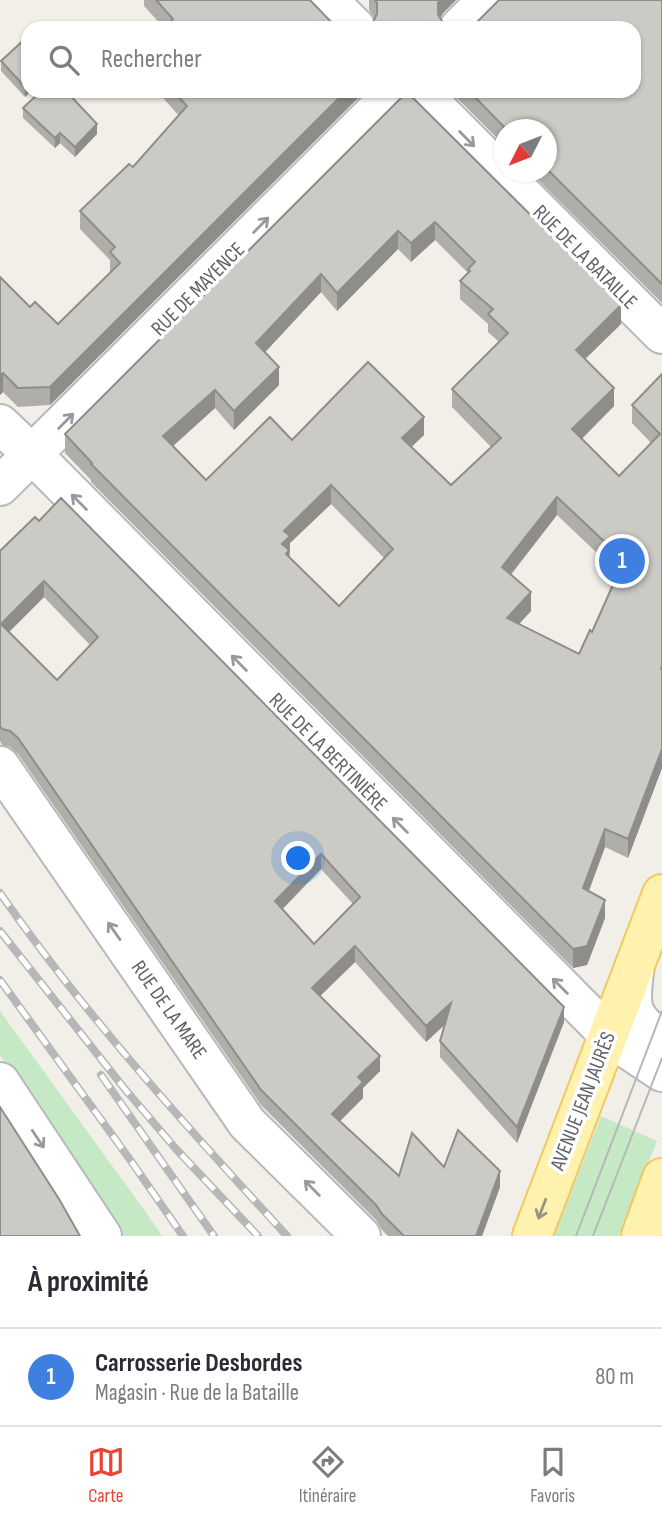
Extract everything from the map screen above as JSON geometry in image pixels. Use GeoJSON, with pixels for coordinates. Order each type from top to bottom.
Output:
{"type":"FeatureCollection","features":[{"type":"Feature","properties":{"kind":"main road","name":"AVENUE JEAN JAURÈS"},"geometry":{"type":"LineString","coordinates":[[532,1236],[662,894]]}},
{"type":"Feature","properties":{"kind":"main road"},"geometry":{"type":"LineString","coordinates":[[641,1236],[662,1178]]}},
{"type":"Feature","properties":{"kind":"street"},"geometry":{"type":"LineString","coordinates":[[328,0],[349,21]]}},
{"type":"Feature","properties":{"kind":"street"},"geometry":{"type":"LineString","coordinates":[[466,21],[487,0]]}},
{"type":"Feature","properties":{"kind":"street","name":"RUE DE MAYENCE"},"geometry":{"type":"LineString","coordinates":[[0,486],[389,98]]}},
{"type":"Feature","properties":{"kind":"street","name":"RUE DE LA BATAILLE"},"geometry":{"type":"LineString","coordinates":[[426,98],[662,334]]}},
{"type":"Feature","properties":{"kind":"street","name":"RUE DE LA BERTINIÈRE"},"geometry":{"type":"LineString","coordinates":[[0,424],[608,1034],[662,1072]]}},
{"type":"Feature","properties":{"kind":"street","name":"RUE DE LA MARE"},"geometry":{"type":"LineString","coordinates":[[0,766],[247,1123],[361,1236]]}},
{"type":"Feature","properties":{"kind":"street","name":"AVENUE JEAN JAURÈS"},"geometry":{"type":"LineString","coordinates":[[635,965],[631,997],[633,1009],[646,1029],[662,1038]]}},
{"type":"Feature","properties":{"kind":"street"},"geometry":{"type":"LineString","coordinates":[[0,1082],[102,1236]]}},
{"type":"Feature","properties":{"kind":"green space"},"geometry":{"type":"Polygon","coordinates":[[[0,1011],[162,1236],[118,1236],[0,1055],[0,1011]]]}},
{"type":"Feature","properties":{"kind":"green space"},"geometry":{"type":"Polygon","coordinates":[[[601,1116],[657,1141],[619,1236],[554,1236],[601,1116]]]}},
{"type":"Feature","properties":{"kind":"building"},"geometry":{"type":"Polygon","coordinates":[[[156,0],[310,0],[330,21],[171,21],[173,19],[156,0]]]}},
{"type":"Feature","properties":{"kind":"building"},"geometry":{"type":"Polygon","coordinates":[[[375,0],[440,0],[438,14],[442,21],[374,21],[377,3],[375,0]]]}},
{"type":"Feature","properties":{"kind":"building"},"geometry":{"type":"Polygon","coordinates":[[[499,0],[662,0],[662,284],[557,179],[557,119],[496,119],[476,98],[641,98],[641,21],[478,21],[499,0]]]}},
{"type":"Feature","properties":{"kind":"building"},"geometry":{"type":"Polygon","coordinates":[[[21,43],[21,83],[1,61],[21,43]]]}},
{"type":"Feature","properties":{"kind":"building"},"geometry":{"type":"Polygon","coordinates":[[[34,98],[73,98],[97,124],[75,147],[60,133],[55,138],[23,108],[34,98]]]}},
{"type":"Feature","properties":{"kind":"building"},"geometry":{"type":"Polygon","coordinates":[[[180,98],[339,98],[50,387],[18,388],[3,373],[0,376],[0,277],[30,307],[35,302],[58,324],[120,263],[110,252],[115,247],[80,211],[129,164],[133,167],[187,106],[180,98]]]}},
{"type":"Feature","properties":{"kind":"building"},"geometry":{"type":"Polygon","coordinates":[[[401,98],[413,98],[494,179],[494,182],[497,182],[621,305],[576,350],[614,388],[572,429],[619,476],[660,434],[632,405],[662,374],[662,749],[628,839],[605,829],[583,888],[605,900],[587,946],[573,949],[91,464],[65,434],[401,98]],[[435,222],[411,243],[398,231],[337,293],[321,274],[256,343],[279,367],[234,411],[215,390],[163,436],[206,480],[270,417],[292,440],[368,362],[424,417],[402,438],[451,485],[501,438],[452,389],[508,333],[488,314],[493,309],[460,281],[470,271],[468,269],[475,262],[435,222]],[[331,485],[284,531],[290,536],[282,544],[289,550],[286,554],[339,606],[393,549],[331,485]],[[557,497],[502,567],[531,592],[507,618],[579,654],[590,630],[592,632],[624,560],[557,497]]]}},
{"type":"Feature","properties":{"kind":"building"},"geometry":{"type":"Polygon","coordinates":[[[61,498],[564,1007],[517,1127],[440,1041],[451,1003],[426,1026],[355,946],[312,988],[380,1056],[358,1077],[363,1082],[332,1114],[399,1176],[412,1133],[444,1167],[458,1130],[500,1171],[476,1236],[404,1236],[261,1090],[18,738],[0,726],[0,551],[35,517],[39,521],[61,498]],[[44,581],[1,624],[57,680],[98,637],[44,581]],[[321,854],[275,901],[314,944],[360,897],[321,854]]]}},
{"type":"Feature","properties":{"kind":"building"},"geometry":{"type":"Polygon","coordinates":[[[0,1107],[59,1199],[80,1236],[0,1235],[0,1107]]]}},
{"type":"Feature","properties":{"kind":"tram line"},"geometry":{"type":"LineString","coordinates":[[576,1236],[662,1011]]}},
{"type":"Feature","properties":{"kind":"tram line"},"geometry":{"type":"LineString","coordinates":[[593,1236],[662,1058]]}},
{"type":"Feature","properties":{"kind":"railway"},"geometry":{"type":"LineString","coordinates":[[0,893],[66,983],[174,1111],[287,1236]]}},
{"type":"Feature","properties":{"kind":"railway"},"geometry":{"type":"LineString","coordinates":[[0,931],[124,1088],[176,1149],[258,1236]]}},
{"type":"Feature","properties":{"kind":"railway"},"geometry":{"type":"LineString","coordinates":[[0,980],[183,1236]]}},
{"type":"Feature","properties":{"kind":"railway"},"geometry":{"type":"LineString","coordinates":[[101,1075],[214,1236]]}},
{"type":"Feature","properties":{"kind":"place","name":"Carrosserie Desbordes"},"geometry":{"type":"Point","coordinates":[622,561]}}]}
